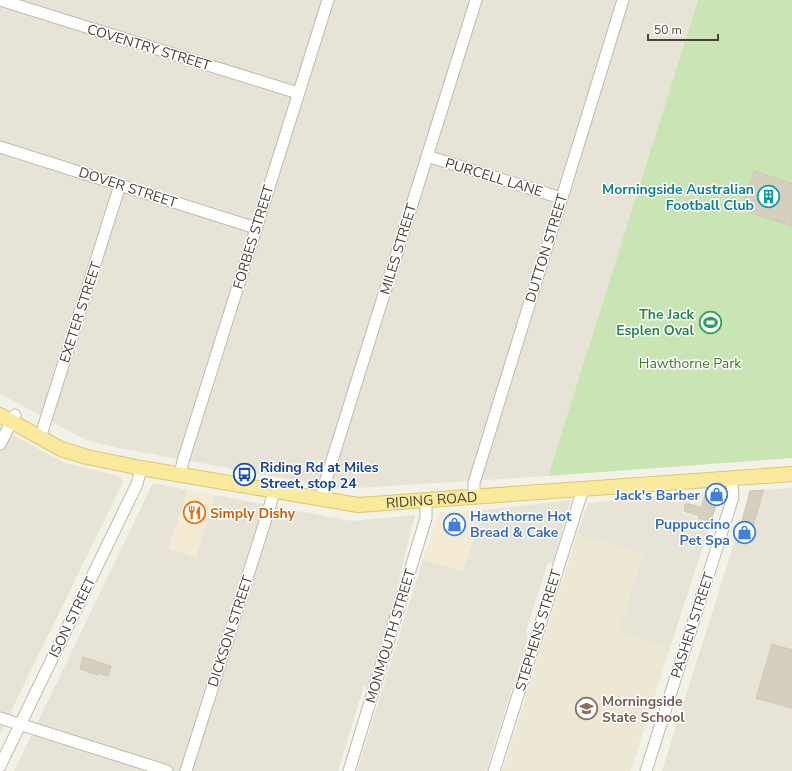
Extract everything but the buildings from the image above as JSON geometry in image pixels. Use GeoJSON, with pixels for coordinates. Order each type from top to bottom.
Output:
{"type":"FeatureCollection","features":[{"type":"Feature","properties":{"kind":"main road","name":"RIDING ROAD"},"geometry":{"type":"LineString","coordinates":[[0,407],[8,417],[42,434],[60,449],[75,452],[87,457],[141,468],[358,505],[792,474]]}},
{"type":"Feature","properties":{"kind":"street","name":"COVENTRY STREET"},"geometry":{"type":"LineString","coordinates":[[0,0],[298,93]]}},
{"type":"Feature","properties":{"kind":"street","name":"FORBES STREET"},"geometry":{"type":"LineString","coordinates":[[180,474],[328,0]]}},
{"type":"Feature","properties":{"kind":"street","name":"MILES STREET"},"geometry":{"type":"LineString","coordinates":[[320,499],[476,0]]}},
{"type":"Feature","properties":{"kind":"street","name":"DUTTON STREET"},"geometry":{"type":"LineString","coordinates":[[474,497],[474,483],[623,0]]}},
{"type":"Feature","properties":{"kind":"street","name":"DOVER STREET"},"geometry":{"type":"LineString","coordinates":[[0,147],[256,228]]}},
{"type":"Feature","properties":{"kind":"street","name":"PURCELL LANE"},"geometry":{"type":"LineString","coordinates":[[427,156],[561,198]]}},
{"type":"Feature","properties":{"kind":"street","name":"EXETER STREET"},"geometry":{"type":"LineString","coordinates":[[42,434],[120,185]]}},
{"type":"Feature","properties":{"kind":"street"},"geometry":{"type":"LineString","coordinates":[[0,444],[8,417]]}},
{"type":"Feature","properties":{"kind":"street","name":"ISON STREET"},"geometry":{"type":"LineString","coordinates":[[0,766],[137,484],[141,468]]}},
{"type":"Feature","properties":{"kind":"street","name":"PASHEN STREET"},"geometry":{"type":"LineString","coordinates":[[646,771],[733,497],[732,479]]}},
{"type":"Feature","properties":{"kind":"street","name":"STEPHENS STREET"},"geometry":{"type":"LineString","coordinates":[[494,771],[582,489]]}},
{"type":"Feature","properties":{"kind":"street","name":"DICKSON STREET"},"geometry":{"type":"LineString","coordinates":[[186,771],[274,491]]}},
{"type":"Feature","properties":{"kind":"street","name":"MONMOUTH STREET"},"geometry":{"type":"LineString","coordinates":[[349,771],[426,518],[426,500]]}},
{"type":"Feature","properties":{"kind":"street"},"geometry":{"type":"LineString","coordinates":[[0,718],[167,771]]}},
{"type":"Feature","properties":{"kind":"shaded area"},"geometry":{"type":"Polygon","coordinates":[[[0,0],[698,0],[548,476],[341,489],[114,447],[86,440],[0,394],[0,0]]]}},
{"type":"Feature","properties":{"kind":"shaded area"},"geometry":{"type":"Polygon","coordinates":[[[0,426],[18,438],[65,463],[120,476],[123,482],[0,734],[0,426]]]}},
{"type":"Feature","properties":{"kind":"shaded area"},"geometry":{"type":"Polygon","coordinates":[[[153,483],[188,490],[169,548],[196,557],[215,495],[352,521],[415,515],[391,612],[368,687],[364,686],[338,771],[14,771],[153,483]]]}},
{"type":"Feature","properties":{"kind":"shaded area"},"geometry":{"type":"Polygon","coordinates":[[[792,488],[792,771],[662,771],[735,540],[748,544],[765,490],[792,488]]]}},
{"type":"Feature","properties":{"kind":"shaded area"},"geometry":{"type":"Polygon","coordinates":[[[188,490],[215,495],[196,557],[169,548],[188,490]]]}},
{"type":"Feature","properties":{"kind":"shaded area"},"geometry":{"type":"Polygon","coordinates":[[[750,490],[765,490],[748,544],[735,540],[750,490]]]}},
{"type":"Feature","properties":{"kind":"shaded area"},"geometry":{"type":"Polygon","coordinates":[[[717,492],[719,495],[711,522],[681,513],[687,493],[717,492]]]}},
{"type":"Feature","properties":{"kind":"shaded area"},"geometry":{"type":"Polygon","coordinates":[[[687,493],[681,513],[711,522],[670,648],[618,632],[577,534],[588,503],[687,493]]]}},
{"type":"Feature","properties":{"kind":"shaded area"},"geometry":{"type":"Polygon","coordinates":[[[571,500],[553,562],[548,563],[526,631],[528,638],[486,771],[357,771],[423,559],[463,571],[483,510],[571,500]]]}},
{"type":"Feature","properties":{"kind":"shaded area"},"geometry":{"type":"Polygon","coordinates":[[[483,510],[463,571],[423,559],[439,513],[483,510]]]}},
{"type":"Feature","properties":{"kind":"shaded area","name":"Morningside State School"},"geometry":{"type":"Polygon","coordinates":[[[577,534],[643,555],[619,632],[670,648],[631,771],[502,771],[577,534]]]}},
{"type":"Feature","properties":{"kind":"green space","name":"Hawthorne Park"},"geometry":{"type":"Polygon","coordinates":[[[698,0],[792,0],[792,458],[548,476],[698,0]]]}},
{"type":"Feature","properties":{"kind":"place","name":"Morningside Australian Football Club"},"geometry":{"type":"Point","coordinates":[769,197]}},
{"type":"Feature","properties":{"kind":"place","name":"The Jack Esplen Oval"},"geometry":{"type":"Point","coordinates":[710,322]}},
{"type":"Feature","properties":{"kind":"place","name":"Riding Rd at Miles Street, stop 24"},"geometry":{"type":"Point","coordinates":[244,475]}},
{"type":"Feature","properties":{"kind":"place","name":"Jack's Barber"},"geometry":{"type":"Point","coordinates":[716,495]}},
{"type":"Feature","properties":{"kind":"place","name":"Simply Dishy"},"geometry":{"type":"Point","coordinates":[194,513]}},
{"type":"Feature","properties":{"kind":"place","name":"Hawthorne Hot Bread & Cake"},"geometry":{"type":"Point","coordinates":[454,524]}},
{"type":"Feature","properties":{"kind":"place","name":"Puppuccino Pet Spa"},"geometry":{"type":"Point","coordinates":[745,532]}},
{"type":"Feature","properties":{"kind":"place","name":"Morningside State School"},"geometry":{"type":"Point","coordinates":[586,709]}}]}
